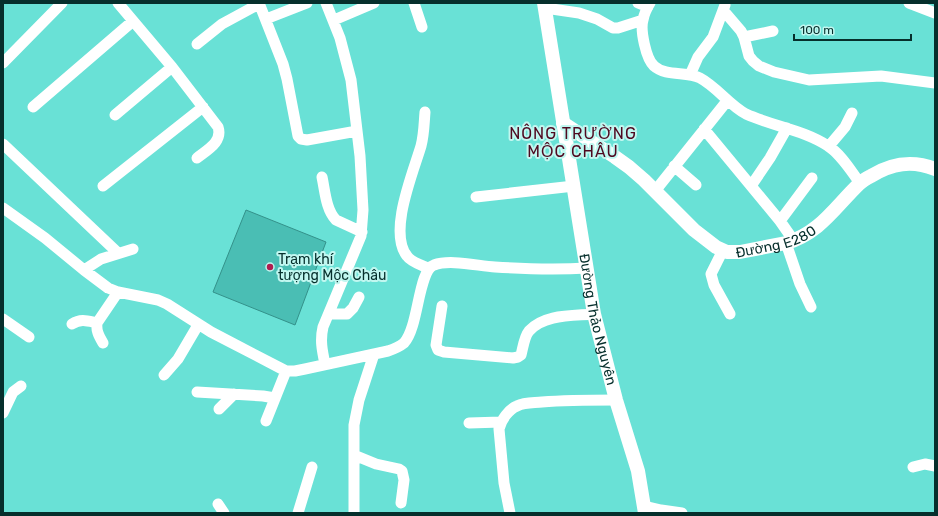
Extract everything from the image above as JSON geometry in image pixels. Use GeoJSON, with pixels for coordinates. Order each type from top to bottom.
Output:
{"type":"FeatureCollection","features":[{"type":"Feature","properties":{"kind":"main road","name":"Đường Thảo Nguyên"},"geometry":{"type":"LineString","coordinates":[[544,6],[594,314],[616,400],[638,470],[644,510]]}},
{"type":"Feature","properties":{"kind":"main road","name":"Đường E280"},"geometry":{"type":"LineString","coordinates":[[563,123],[616,157],[655,191],[694,230],[711,244],[727,252],[740,252],[790,242],[815,229],[822,224],[860,183],[889,166],[901,163],[912,163],[935,169]]}},
{"type":"Feature","properties":{"kind":"street"},"geometry":{"type":"LineString","coordinates":[[3,63],[62,3]]}},
{"type":"Feature","properties":{"kind":"street"},"geometry":{"type":"LineString","coordinates":[[118,3],[172,67],[216,123],[219,136],[213,146],[197,158]]}},
{"type":"Feature","properties":{"kind":"street"},"geometry":{"type":"LineString","coordinates":[[266,19],[307,3]]}},
{"type":"Feature","properties":{"kind":"street"},"geometry":{"type":"LineString","coordinates":[[325,364],[321,346],[321,337],[362,232],[363,210],[358,131],[351,80],[346,57],[334,20],[326,3]]}},
{"type":"Feature","properties":{"kind":"street"},"geometry":{"type":"LineString","coordinates":[[334,20],[374,3]]}},
{"type":"Feature","properties":{"kind":"street"},"geometry":{"type":"LineString","coordinates":[[414,3],[422,27]]}},
{"type":"Feature","properties":{"kind":"street"},"geometry":{"type":"LineString","coordinates":[[908,3],[935,13]]}},
{"type":"Feature","properties":{"kind":"street"},"geometry":{"type":"LineString","coordinates":[[197,44],[222,24],[259,4],[266,19],[287,79],[298,136],[301,139],[307,140],[358,131]]}},
{"type":"Feature","properties":{"kind":"street"},"geometry":{"type":"LineString","coordinates":[[645,4],[642,20],[642,33],[652,65],[664,71],[700,78],[745,113],[787,128],[829,146],[838,154],[860,183]]}},
{"type":"Feature","properties":{"kind":"street"},"geometry":{"type":"LineString","coordinates":[[544,6],[579,13],[597,19],[613,28],[618,28],[642,20]]}},
{"type":"Feature","properties":{"kind":"street"},"geometry":{"type":"LineString","coordinates":[[690,75],[698,57],[713,37],[725,6]]}},
{"type":"Feature","properties":{"kind":"street"},"geometry":{"type":"LineString","coordinates":[[725,6],[741,31],[748,52],[753,61],[759,66],[774,72],[809,80],[881,76],[935,84]]}},
{"type":"Feature","properties":{"kind":"street"},"geometry":{"type":"LineString","coordinates":[[33,107],[133,21]]}},
{"type":"Feature","properties":{"kind":"street"},"geometry":{"type":"LineString","coordinates":[[744,37],[773,31]]}},
{"type":"Feature","properties":{"kind":"street"},"geometry":{"type":"LineString","coordinates":[[115,115],[172,67]]}},
{"type":"Feature","properties":{"kind":"street"},"geometry":{"type":"LineString","coordinates":[[655,191],[727,100]]}},
{"type":"Feature","properties":{"kind":"street"},"geometry":{"type":"LineString","coordinates":[[103,186],[203,107]]}},
{"type":"Feature","properties":{"kind":"street"},"geometry":{"type":"LineString","coordinates":[[425,112],[423,135],[404,201],[400,224],[402,245],[407,257],[428,268]]}},
{"type":"Feature","properties":{"kind":"street"},"geometry":{"type":"LineString","coordinates":[[829,146],[845,127],[852,113]]}},
{"type":"Feature","properties":{"kind":"street"},"geometry":{"type":"LineString","coordinates":[[751,186],[770,158],[787,128]]}},
{"type":"Feature","properties":{"kind":"street"},"geometry":{"type":"LineString","coordinates":[[704,129],[780,220],[790,242],[800,284],[811,307]]}},
{"type":"Feature","properties":{"kind":"street"},"geometry":{"type":"LineString","coordinates":[[3,144],[118,253]]}},
{"type":"Feature","properties":{"kind":"street"},"geometry":{"type":"LineString","coordinates":[[674,166],[696,185]]}},
{"type":"Feature","properties":{"kind":"street"},"geometry":{"type":"LineString","coordinates":[[322,177],[328,207],[333,217],[336,220],[362,232]]}},
{"type":"Feature","properties":{"kind":"street"},"geometry":{"type":"LineString","coordinates":[[780,220],[812,178]]}},
{"type":"Feature","properties":{"kind":"street"},"geometry":{"type":"LineString","coordinates":[[476,197],[574,186]]}},
{"type":"Feature","properties":{"kind":"street"},"geometry":{"type":"LineString","coordinates":[[3,208],[45,238],[108,288],[118,292],[168,304],[198,325],[286,371],[296,371],[374,354],[398,347],[408,336],[413,327],[424,276],[428,268],[433,265],[455,263],[522,269],[566,270],[587,268]]}},
{"type":"Feature","properties":{"kind":"street"},"geometry":{"type":"LineString","coordinates":[[84,270],[101,259],[133,249]]}},
{"type":"Feature","properties":{"kind":"street"},"geometry":{"type":"LineString","coordinates":[[723,250],[711,274],[714,285],[730,314]]}},
{"type":"Feature","properties":{"kind":"street"},"geometry":{"type":"LineString","coordinates":[[103,343],[98,334],[97,323],[118,292]]}},
{"type":"Feature","properties":{"kind":"street"},"geometry":{"type":"LineString","coordinates":[[329,314],[347,314],[353,308],[359,297]]}},
{"type":"Feature","properties":{"kind":"street"},"geometry":{"type":"LineString","coordinates":[[442,306],[436,345],[438,350],[444,352],[513,358],[521,355],[528,332],[542,323],[559,317],[594,314]]}},
{"type":"Feature","properties":{"kind":"street"},"geometry":{"type":"LineString","coordinates":[[3,319],[29,337]]}},
{"type":"Feature","properties":{"kind":"street"},"geometry":{"type":"LineString","coordinates":[[72,324],[85,320],[97,323]]}},
{"type":"Feature","properties":{"kind":"street"},"geometry":{"type":"LineString","coordinates":[[164,375],[178,359],[198,325]]}},
{"type":"Feature","properties":{"kind":"street"},"geometry":{"type":"LineString","coordinates":[[354,513],[354,425],[356,412],[374,354]]}},
{"type":"Feature","properties":{"kind":"street"},"geometry":{"type":"LineString","coordinates":[[266,421],[286,371]]}},
{"type":"Feature","properties":{"kind":"street"},"geometry":{"type":"LineString","coordinates":[[4,409],[12,392],[22,386]]}},
{"type":"Feature","properties":{"kind":"street"},"geometry":{"type":"LineString","coordinates":[[197,392],[275,398]]}},
{"type":"Feature","properties":{"kind":"street"},"geometry":{"type":"LineString","coordinates":[[219,409],[234,394]]}},
{"type":"Feature","properties":{"kind":"street"},"geometry":{"type":"LineString","coordinates":[[510,513],[504,483],[499,429],[501,422],[509,412],[517,406],[526,404],[565,400],[616,400]]}},
{"type":"Feature","properties":{"kind":"street"},"geometry":{"type":"LineString","coordinates":[[469,422],[501,422]]}},
{"type":"Feature","properties":{"kind":"street"},"geometry":{"type":"LineString","coordinates":[[354,455],[376,464],[402,471],[404,480],[401,503]]}},
{"type":"Feature","properties":{"kind":"street"},"geometry":{"type":"LineString","coordinates":[[913,467],[925,464],[935,466]]}},
{"type":"Feature","properties":{"kind":"street"},"geometry":{"type":"LineString","coordinates":[[298,513],[312,467]]}},
{"type":"Feature","properties":{"kind":"street"},"geometry":{"type":"LineString","coordinates":[[644,510],[661,510],[682,513]]}},
{"type":"Feature","properties":{"kind":"building","name":"Trạm khí tượng Mộc Châu"},"geometry":{"type":"Polygon","coordinates":[[[246,210],[326,242],[295,325],[213,292],[246,210]]]}},
{"type":"Feature","properties":{"kind":"place","name":"Trạm khí tượng Mộc Châu"},"geometry":{"type":"Point","coordinates":[270,267]}},
{"type":"Feature","properties":{"kind":"district","name":"NÔNG TRƯỜNG MỘC CHÂU"},"geometry":{"type":"Point","coordinates":[573,142]}}]}
